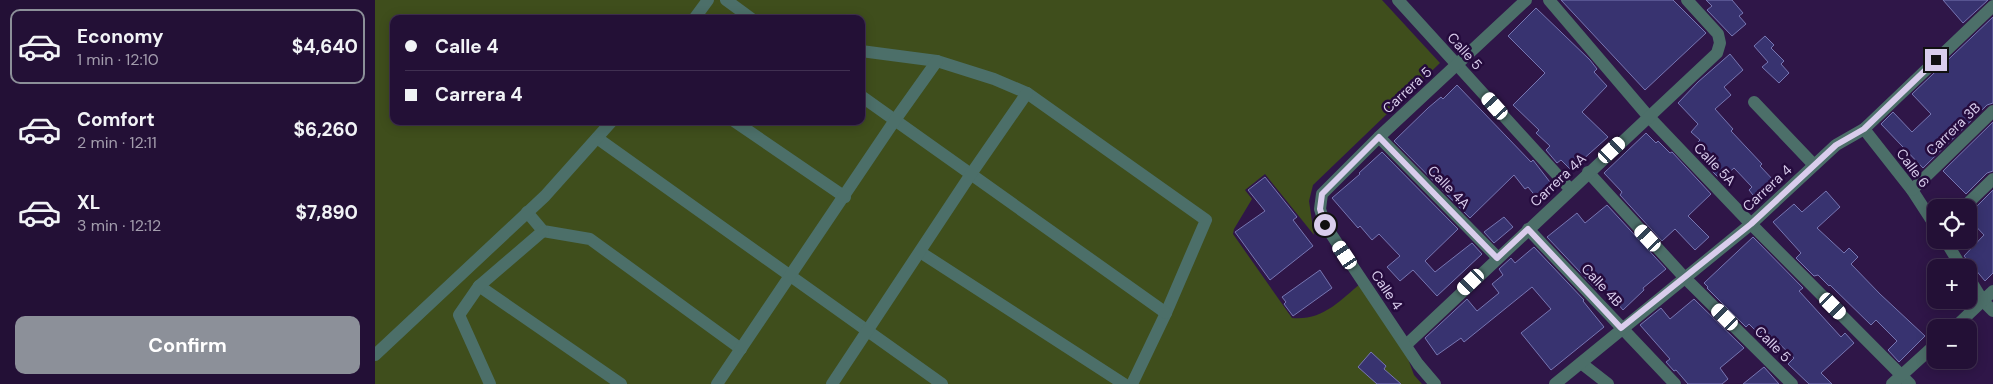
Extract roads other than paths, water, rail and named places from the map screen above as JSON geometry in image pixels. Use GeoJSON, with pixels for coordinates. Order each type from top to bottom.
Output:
{"type":"FeatureCollection","features":[{"type":"Feature","properties":{"kind":"street"},"geometry":{"type":"LineString","coordinates":[[697,15],[708,0]]}},
{"type":"Feature","properties":{"kind":"street"},"geometry":{"type":"LineString","coordinates":[[726,0],[747,15]]}},
{"type":"Feature","properties":{"kind":"street","name":"Calle 5"},"geometry":{"type":"LineString","coordinates":[[1398,0],[1570,190]]}},
{"type":"Feature","properties":{"kind":"street","name":"Carrera 5"},"geometry":{"type":"LineString","coordinates":[[1320,209],[1322,194],[1379,137],[1526,0]]}},
{"type":"Feature","properties":{"kind":"street","name":"Calle 5A"},"geometry":{"type":"LineString","coordinates":[[1549,0],[1648,116],[1751,224],[1906,380]]}},
{"type":"Feature","properties":{"kind":"street","name":"Carrera 4A"},"geometry":{"type":"LineString","coordinates":[[1406,345],[1588,172],[1717,53],[1721,43],[1718,34],[1687,0]]}},
{"type":"Feature","properties":{"kind":"street","name":"Carrera 4"},"geometry":{"type":"LineString","coordinates":[[1555,384],[1621,328],[1751,224],[1836,145],[1864,129],[1993,6]]}},
{"type":"Feature","properties":{"kind":"street"},"geometry":{"type":"LineString","coordinates":[[865,52],[937,61],[994,78],[1027,93],[1205,220],[1166,313],[1132,384]]}},
{"type":"Feature","properties":{"kind":"street"},"geometry":{"type":"LineString","coordinates":[[717,384],[937,61]]}},
{"type":"Feature","properties":{"kind":"street"},"geometry":{"type":"LineString","coordinates":[[832,384],[1027,93]]}},
{"type":"Feature","properties":{"kind":"street"},"geometry":{"type":"LineString","coordinates":[[865,99],[1166,313]]}},
{"type":"Feature","properties":{"kind":"street"},"geometry":{"type":"LineString","coordinates":[[1754,102],[1814,165]]}},
{"type":"Feature","properties":{"kind":"street","name":"Carrera 3B"},"geometry":{"type":"LineString","coordinates":[[1912,190],[1993,111]]}},
{"type":"Feature","properties":{"kind":"street"},"geometry":{"type":"LineString","coordinates":[[375,355],[545,196],[608,125]]}},
{"type":"Feature","properties":{"kind":"street"},"geometry":{"type":"LineString","coordinates":[[741,125],[845,197]]}},
{"type":"Feature","properties":{"kind":"street","name":"Calle 6"},"geometry":{"type":"LineString","coordinates":[[1864,129],[1912,190],[1927,213]]}},
{"type":"Feature","properties":{"kind":"street","name":"Calle 4A"},"geometry":{"type":"LineString","coordinates":[[1379,137],[1497,258]]}},
{"type":"Feature","properties":{"kind":"street"},"geometry":{"type":"LineString","coordinates":[[597,138],[942,384]]}},
{"type":"Feature","properties":{"kind":"street","name":"Calle 5"},"geometry":{"type":"LineString","coordinates":[[1588,172],[1685,277],[1792,384]]}},
{"type":"Feature","properties":{"kind":"street"},"geometry":{"type":"LineString","coordinates":[[1972,199],[1993,179]]}},
{"type":"Feature","properties":{"kind":"street","name":"Calle 4"},"geometry":{"type":"LineString","coordinates":[[1320,209],[1325,225],[1417,364],[1435,384]]}},
{"type":"Feature","properties":{"kind":"street"},"geometry":{"type":"LineString","coordinates":[[527,212],[543,231],[590,239],[741,349]]}},
{"type":"Feature","properties":{"kind":"street","name":"Calle 4B"},"geometry":{"type":"LineString","coordinates":[[1528,229],[1675,384]]}},
{"type":"Feature","properties":{"kind":"street"},"geometry":{"type":"LineString","coordinates":[[490,384],[459,315],[479,286],[543,231]]}},
{"type":"Feature","properties":{"kind":"street"},"geometry":{"type":"LineString","coordinates":[[920,252],[1123,384]]}},
{"type":"Feature","properties":{"kind":"street"},"geometry":{"type":"LineString","coordinates":[[479,286],[621,384]]}},
{"type":"Feature","properties":{"kind":"street"},"geometry":{"type":"LineString","coordinates":[[1977,291],[1983,301],[1993,311]]}},
{"type":"Feature","properties":{"kind":"street"},"geometry":{"type":"LineString","coordinates":[[1964,319],[1993,291]]}},
{"type":"Feature","properties":{"kind":"street"},"geometry":{"type":"LineString","coordinates":[[1892,384],[1906,380],[1927,355]]}},
{"type":"Feature","properties":{"kind":"street"},"geometry":{"type":"LineString","coordinates":[[1581,363],[1608,384]]}}]}
